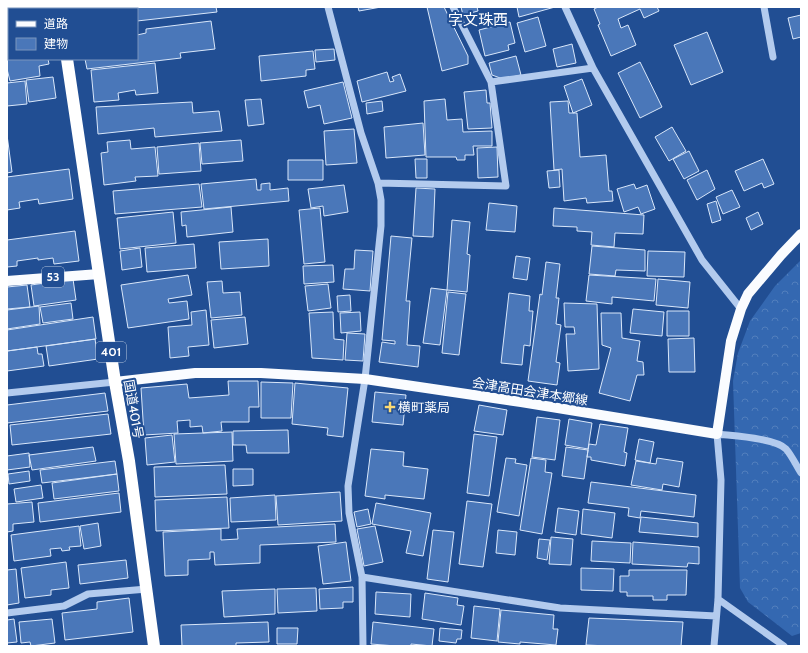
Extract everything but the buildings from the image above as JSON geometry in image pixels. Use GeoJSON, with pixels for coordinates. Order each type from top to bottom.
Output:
{"type":"FeatureCollection","features":[{"type":"Feature","properties":{"kind":"highway","name":"国道401号"},"geometry":{"type":"LineString","coordinates":[[67,60],[115,382],[129,461],[154,646]]}},
{"type":"Feature","properties":{"kind":"main road"},"geometry":{"type":"LineString","coordinates":[[717,434],[731,342],[741,308],[748,294],[801,234]]}},
{"type":"Feature","properties":{"kind":"main road","name":"53"},"geometry":{"type":"LineString","coordinates":[[7,281],[100,274]]}},
{"type":"Feature","properties":{"kind":"main road","name":"会津高田会津本郷線"},"geometry":{"type":"LineString","coordinates":[[115,382],[195,373],[261,373],[365,379],[521,402],[717,434]]}},
{"type":"Feature","properties":{"kind":"street"},"geometry":{"type":"LineString","coordinates":[[328,7],[361,134],[378,183],[381,200],[381,226],[365,379],[348,486],[349,513],[362,576],[363,646]]}},
{"type":"Feature","properties":{"kind":"street"},"geometry":{"type":"LineString","coordinates":[[378,183],[506,186],[491,82],[453,7]]}},
{"type":"Feature","properties":{"kind":"street"},"geometry":{"type":"LineString","coordinates":[[565,7],[594,68],[702,260],[741,308]]}},
{"type":"Feature","properties":{"kind":"street"},"geometry":{"type":"LineString","coordinates":[[764,7],[773,57]]}},
{"type":"Feature","properties":{"kind":"street"},"geometry":{"type":"LineString","coordinates":[[491,82],[594,68]]}},
{"type":"Feature","properties":{"kind":"street"},"geometry":{"type":"LineString","coordinates":[[7,393],[115,382]]}},
{"type":"Feature","properties":{"kind":"street"},"geometry":{"type":"LineString","coordinates":[[714,646],[718,599],[721,480],[717,434],[770,441],[780,445],[786,449],[801,473]]}},
{"type":"Feature","properties":{"kind":"street"},"geometry":{"type":"LineString","coordinates":[[362,576],[560,608],[716,616]]}},
{"type":"Feature","properties":{"kind":"street"},"geometry":{"type":"LineString","coordinates":[[7,613],[64,606],[88,594],[147,588]]}},
{"type":"Feature","properties":{"kind":"street"},"geometry":{"type":"LineString","coordinates":[[718,599],[784,646]]}},
{"type":"Feature","properties":{"kind":"green space"},"geometry":{"type":"Polygon","coordinates":[[[801,260],[801,633],[792,636],[748,602],[740,588],[733,381],[738,353],[750,321],[775,286],[801,260]]]}},
{"type":"Feature","properties":{"kind":"place","name":"横町薬局"},"geometry":{"type":"Point","coordinates":[390,407]}},
{"type":"Feature","properties":{"kind":"district","name":"字文珠西"},"geometry":{"type":"Point","coordinates":[478,20]}}]}
